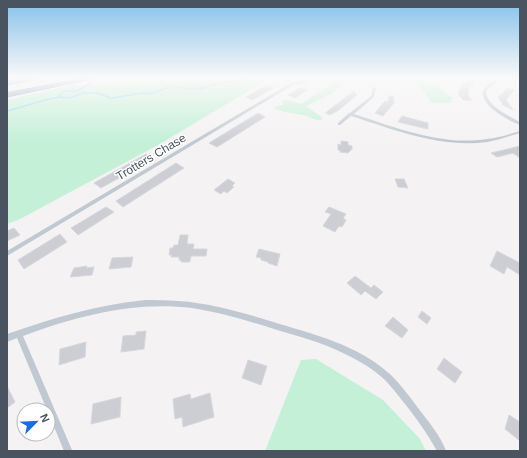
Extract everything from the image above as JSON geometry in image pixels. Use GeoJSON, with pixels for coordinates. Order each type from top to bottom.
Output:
{"type":"FeatureCollection","features":[{"type":"Feature","properties":{"kind":"street","name":"Trotters Chase"},"geometry":{"type":"LineString","coordinates":[[7,254],[266,99]]}},
{"type":"Feature","properties":{"kind":"street"},"geometry":{"type":"LineString","coordinates":[[339,124],[369,99]]}},
{"type":"Feature","properties":{"kind":"street"},"geometry":{"type":"LineString","coordinates":[[485,99],[493,107],[520,124]]}},
{"type":"Feature","properties":{"kind":"street"},"geometry":{"type":"LineString","coordinates":[[350,114],[419,136],[445,141],[483,142],[520,132]]}},
{"type":"Feature","properties":{"kind":"street"},"geometry":{"type":"LineString","coordinates":[[7,338],[67,318],[122,306],[165,303],[192,305],[235,314],[332,345],[350,352],[367,362],[386,376],[401,393],[418,414],[442,451]]}},
{"type":"Feature","properties":{"kind":"street"},"geometry":{"type":"LineString","coordinates":[[19,334],[68,450]]}},
{"type":"Feature","properties":{"kind":"green space"},"geometry":{"type":"Polygon","coordinates":[[[235,99],[158,145],[20,219],[7,224],[7,100],[235,99]]]}},
{"type":"Feature","properties":{"kind":"green space"},"geometry":{"type":"Polygon","coordinates":[[[308,99],[320,99],[306,106],[323,118],[321,120],[316,120],[303,115],[275,109],[274,107],[283,105],[283,101],[287,100],[301,104],[308,99]]]}},
{"type":"Feature","properties":{"kind":"green space"},"geometry":{"type":"Polygon","coordinates":[[[429,99],[452,99],[450,103],[433,103],[429,99]]]}},
{"type":"Feature","properties":{"kind":"green space"},"geometry":{"type":"Polygon","coordinates":[[[316,359],[383,400],[420,439],[426,451],[265,451],[301,360],[316,359]]]}},
{"type":"Feature","properties":{"kind":"building"},"geometry":{"type":"Polygon","coordinates":[[[343,99],[352,99],[330,115],[325,113],[343,99]]]}},
{"type":"Feature","properties":{"kind":"building"},"geometry":{"type":"Polygon","coordinates":[[[388,99],[394,99],[394,103],[383,116],[375,113],[385,101],[388,102],[388,99]]]}},
{"type":"Feature","properties":{"kind":"building"},"geometry":{"type":"Polygon","coordinates":[[[499,99],[507,99],[513,110],[503,105],[499,99]]]}},
{"type":"Feature","properties":{"kind":"building"},"geometry":{"type":"Polygon","coordinates":[[[258,113],[265,117],[217,147],[209,143],[258,113]]]}},
{"type":"Feature","properties":{"kind":"building"},"geometry":{"type":"Polygon","coordinates":[[[402,116],[428,123],[428,129],[398,122],[402,116]]]}},
{"type":"Feature","properties":{"kind":"building"},"geometry":{"type":"Polygon","coordinates":[[[341,141],[348,142],[348,145],[352,146],[352,149],[348,153],[340,152],[340,150],[338,150],[338,144],[341,145],[341,141]]]}},
{"type":"Feature","properties":{"kind":"building"},"geometry":{"type":"Polygon","coordinates":[[[520,146],[520,158],[513,153],[497,157],[491,153],[520,146]]]}},
{"type":"Feature","properties":{"kind":"building"},"geometry":{"type":"Polygon","coordinates":[[[146,154],[153,159],[101,188],[94,183],[146,154]]]}},
{"type":"Feature","properties":{"kind":"building"},"geometry":{"type":"Polygon","coordinates":[[[176,163],[184,168],[123,207],[116,201],[176,163]]]}},
{"type":"Feature","properties":{"kind":"building"},"geometry":{"type":"Polygon","coordinates":[[[228,179],[235,183],[232,186],[234,187],[227,193],[224,191],[221,194],[214,190],[228,179]]]}},
{"type":"Feature","properties":{"kind":"building"},"geometry":{"type":"Polygon","coordinates":[[[395,179],[404,179],[408,188],[398,187],[395,179]]]}},
{"type":"Feature","properties":{"kind":"building"},"geometry":{"type":"Polygon","coordinates":[[[106,207],[114,212],[78,235],[71,228],[106,207]]]}},
{"type":"Feature","properties":{"kind":"building"},"geometry":{"type":"Polygon","coordinates":[[[329,207],[346,214],[343,218],[346,220],[342,227],[339,226],[335,232],[323,226],[331,214],[325,212],[329,207]]]}},
{"type":"Feature","properties":{"kind":"building"},"geometry":{"type":"Polygon","coordinates":[[[14,228],[20,235],[7,241],[7,231],[14,228]]]}},
{"type":"Feature","properties":{"kind":"building"},"geometry":{"type":"Polygon","coordinates":[[[60,234],[67,242],[24,269],[18,260],[60,234]]]}},
{"type":"Feature","properties":{"kind":"building"},"geometry":{"type":"Polygon","coordinates":[[[180,235],[188,235],[187,244],[194,244],[193,249],[207,249],[206,256],[191,256],[190,262],[181,262],[179,257],[171,257],[172,255],[169,255],[170,248],[173,248],[174,245],[178,245],[180,235]]]}},
{"type":"Feature","properties":{"kind":"building"},"geometry":{"type":"Polygon","coordinates":[[[259,249],[280,254],[277,266],[256,257],[259,249]]]}},
{"type":"Feature","properties":{"kind":"building"},"geometry":{"type":"Polygon","coordinates":[[[497,251],[520,263],[520,275],[507,267],[504,274],[490,266],[497,251]]]}},
{"type":"Feature","properties":{"kind":"building"},"geometry":{"type":"Polygon","coordinates":[[[133,257],[131,267],[109,269],[112,258],[133,257]]]}},
{"type":"Feature","properties":{"kind":"building"},"geometry":{"type":"Polygon","coordinates":[[[87,266],[86,268],[94,267],[92,275],[70,277],[74,268],[87,266]]]}},
{"type":"Feature","properties":{"kind":"building"},"geometry":{"type":"Polygon","coordinates":[[[355,276],[371,288],[374,285],[383,292],[376,299],[365,291],[361,295],[347,283],[355,276]]]}},
{"type":"Feature","properties":{"kind":"building"},"geometry":{"type":"Polygon","coordinates":[[[422,311],[431,318],[427,324],[418,317],[422,311]]]}},
{"type":"Feature","properties":{"kind":"building"},"geometry":{"type":"Polygon","coordinates":[[[393,317],[408,330],[402,338],[385,326],[393,317]]]}},
{"type":"Feature","properties":{"kind":"building"},"geometry":{"type":"Polygon","coordinates":[[[146,331],[144,349],[121,352],[123,336],[136,335],[136,332],[146,331]]]}},
{"type":"Feature","properties":{"kind":"building"},"geometry":{"type":"Polygon","coordinates":[[[86,342],[85,357],[59,365],[60,349],[86,342]]]}},
{"type":"Feature","properties":{"kind":"building"},"geometry":{"type":"Polygon","coordinates":[[[444,358],[462,372],[455,383],[437,369],[444,358]]]}},
{"type":"Feature","properties":{"kind":"building"},"geometry":{"type":"Polygon","coordinates":[[[248,360],[267,366],[261,385],[242,378],[248,360]]]}},
{"type":"Feature","properties":{"kind":"building"},"geometry":{"type":"Polygon","coordinates":[[[7,386],[15,402],[7,408],[7,386]]]}},
{"type":"Feature","properties":{"kind":"building"},"geometry":{"type":"Polygon","coordinates":[[[210,393],[214,417],[183,427],[182,417],[175,419],[173,399],[190,394],[191,399],[210,393]]]}},
{"type":"Feature","properties":{"kind":"building"},"geometry":{"type":"Polygon","coordinates":[[[121,397],[120,417],[91,424],[93,404],[121,397]]]}},
{"type":"Feature","properties":{"kind":"building"},"geometry":{"type":"Polygon","coordinates":[[[509,415],[520,422],[520,441],[505,429],[509,415]]]}},
{"type":"Feature","properties":{"kind":"waterway"},"geometry":{"type":"LineString","coordinates":[[7,111],[48,99]]}}]}
